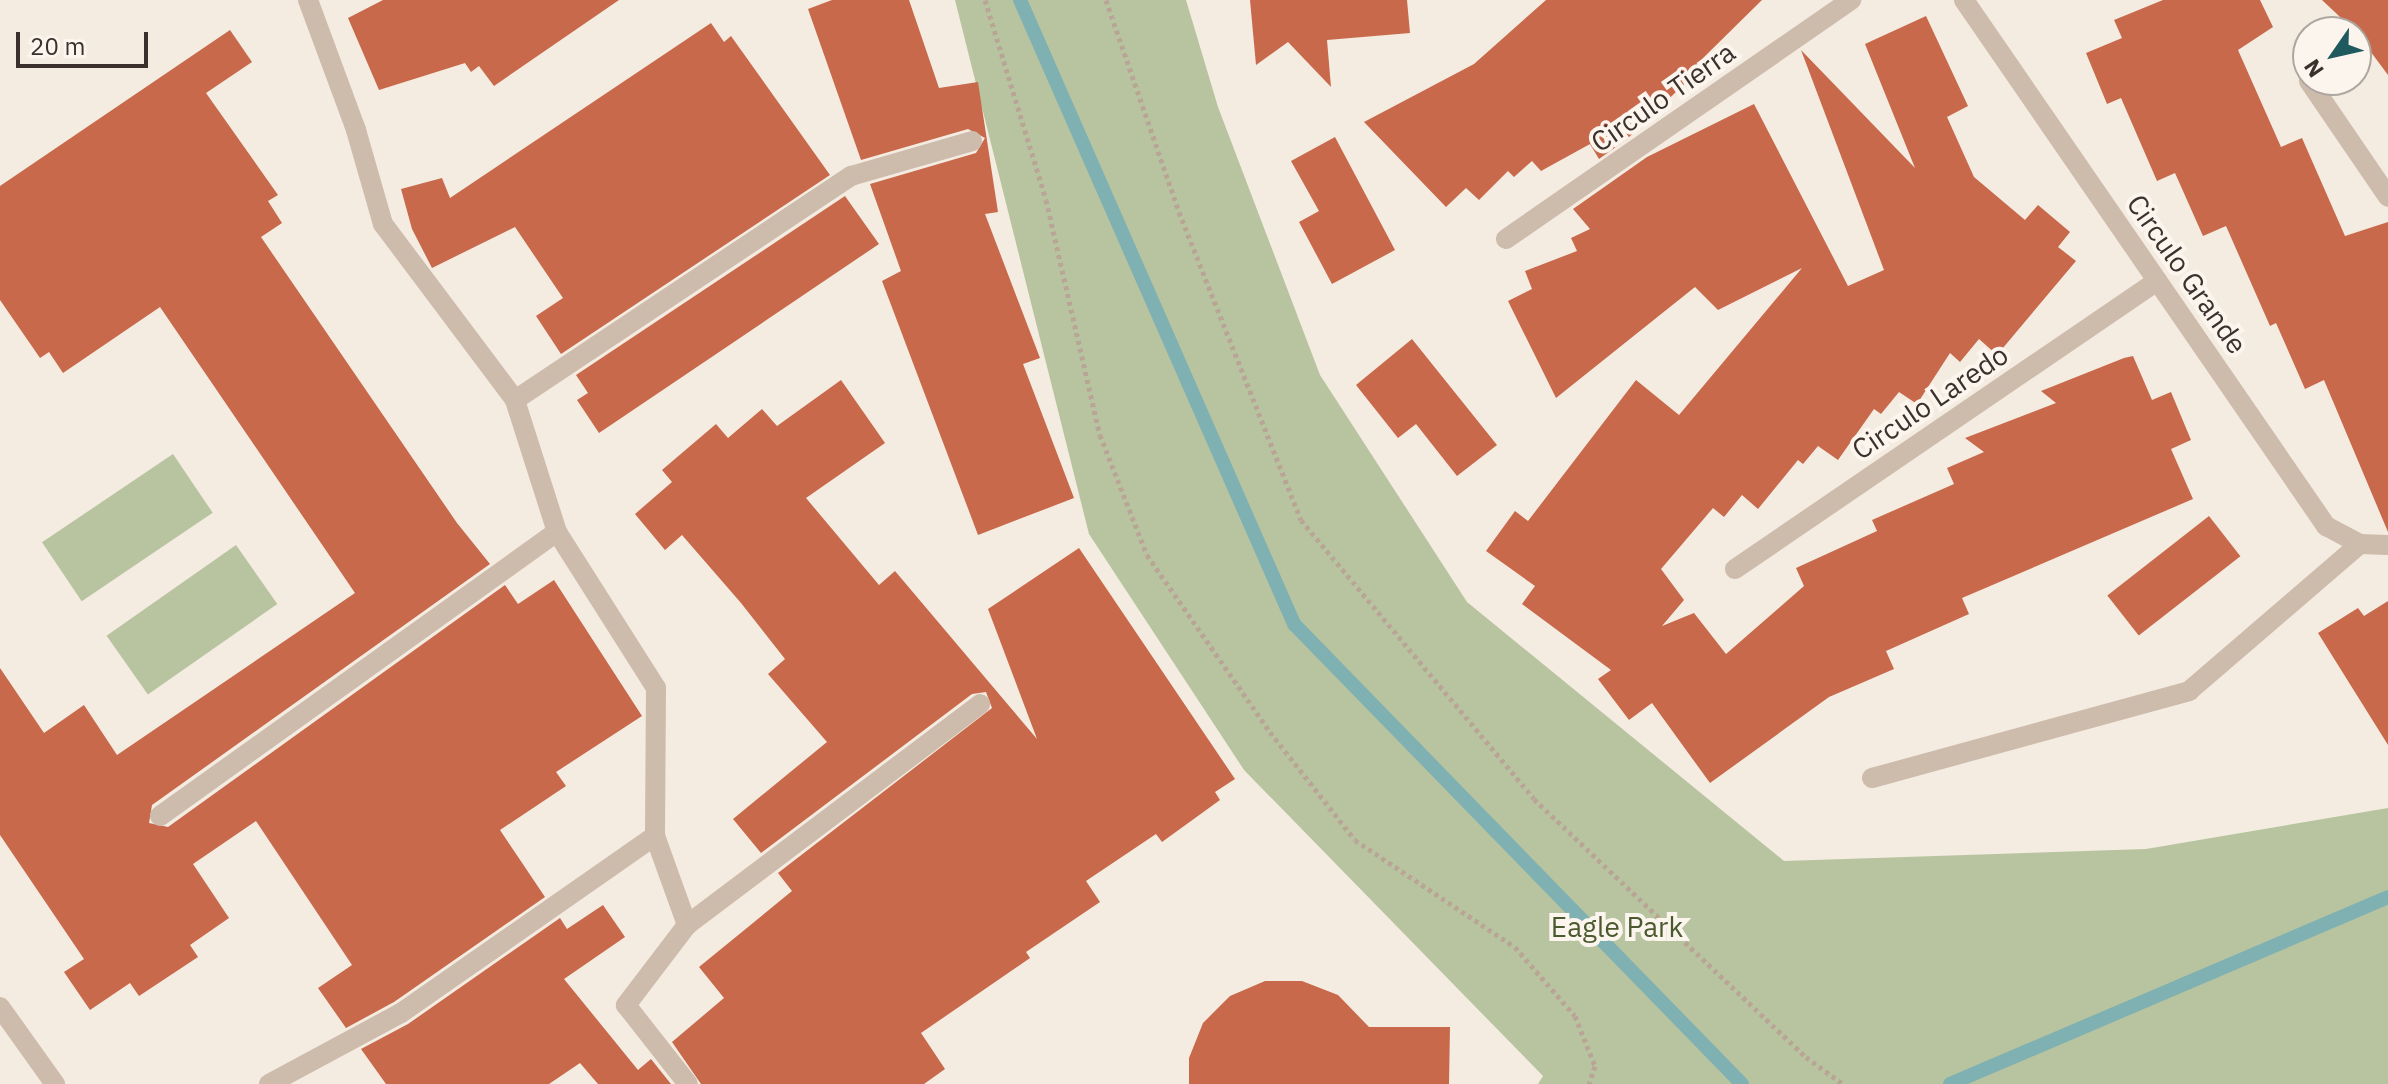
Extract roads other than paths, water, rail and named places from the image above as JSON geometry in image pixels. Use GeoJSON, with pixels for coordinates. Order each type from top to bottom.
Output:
{"type":"FeatureCollection","features":[{"type":"Feature","properties":{"kind":"street"},"geometry":{"type":"LineString","coordinates":[[308,0],[356,130],[383,224],[515,400],[557,532],[656,688],[655,836],[687,925]]}},
{"type":"Feature","properties":{"kind":"street","name":"Circulo Tierra"},"geometry":{"type":"LineString","coordinates":[[1506,239],[1851,0]]}},
{"type":"Feature","properties":{"kind":"street","name":"Circulo Grande"},"geometry":{"type":"LineString","coordinates":[[1964,0],[2326,526],[2360,544],[2388,545]]}},
{"type":"Feature","properties":{"kind":"street"},"geometry":{"type":"LineString","coordinates":[[2319,96],[2388,197]]}},
{"type":"Feature","properties":{"kind":"street"},"geometry":{"type":"LineString","coordinates":[[515,400],[851,176],[972,141]]}},
{"type":"Feature","properties":{"kind":"street","name":"Circulo Laredo"},"geometry":{"type":"LineString","coordinates":[[1735,569],[2157,281]]}},
{"type":"Feature","properties":{"kind":"street"},"geometry":{"type":"LineString","coordinates":[[160,816],[557,532]]}},
{"type":"Feature","properties":{"kind":"street"},"geometry":{"type":"LineString","coordinates":[[1872,778],[2189,691],[2360,544]]}},
{"type":"Feature","properties":{"kind":"street"},"geometry":{"type":"LineString","coordinates":[[688,1084],[626,1005],[687,925],[980,704]]}},
{"type":"Feature","properties":{"kind":"street"},"geometry":{"type":"LineString","coordinates":[[269,1084],[401,1013],[655,836]]}},
{"type":"Feature","properties":{"kind":"street"},"geometry":{"type":"LineString","coordinates":[[0,1007],[55,1084]]}},
{"type":"Feature","properties":{"kind":"waterway"},"geometry":{"type":"LineString","coordinates":[[1020,0],[1294,624],[1742,1084]]}},
{"type":"Feature","properties":{"kind":"waterway"},"geometry":{"type":"LineString","coordinates":[[1950,1084],[2388,897]]}},
{"type":"Feature","properties":{"kind":"park label","name":"Eagle Park"},"geometry":{"type":"Point","coordinates":[1617,927]}}]}
